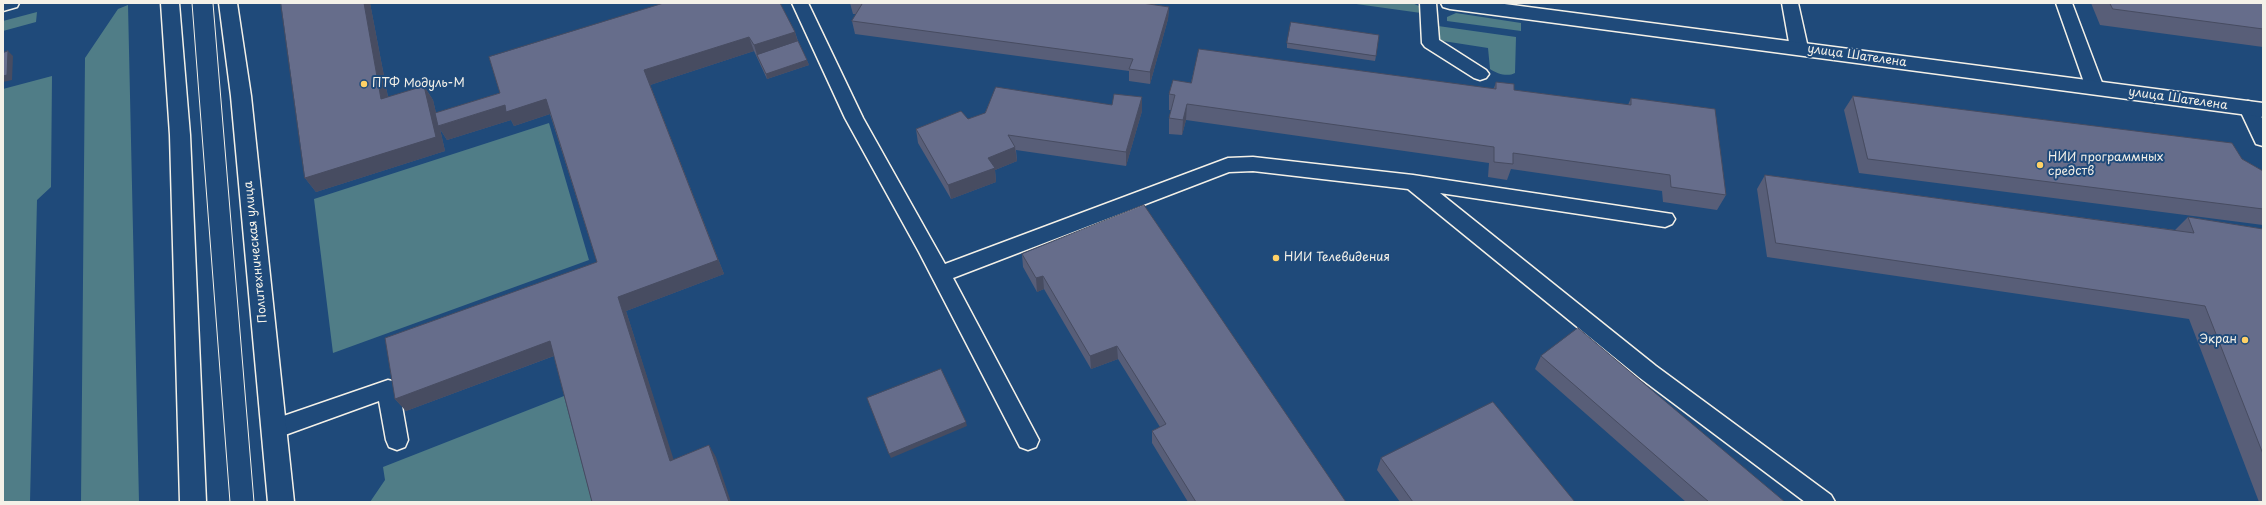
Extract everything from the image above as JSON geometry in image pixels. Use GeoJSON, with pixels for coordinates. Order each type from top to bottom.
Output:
{"type":"FeatureCollection","features":[{"type":"Feature","properties":{"kind":"main road"},"geometry":{"type":"LineString","coordinates":[[3,5],[10,3]]}},
{"type":"Feature","properties":{"kind":"main road"},"geometry":{"type":"LineString","coordinates":[[170,3],[180,135],[193,502]]}},
{"type":"Feature","properties":{"kind":"main road","name":"Политехническая улица"},"geometry":{"type":"LineString","coordinates":[[228,3],[241,96],[281,502]]}},
{"type":"Feature","properties":{"kind":"main road","name":"улица Шателена"},"geometry":{"type":"LineString","coordinates":[[1450,3],[1495,6],[2255,109]]}},
{"type":"Feature","properties":{"kind":"lane"},"geometry":{"type":"LineString","coordinates":[[800,3],[854,118],[940,274],[1028,440]]}},
{"type":"Feature","properties":{"kind":"lane"},"geometry":{"type":"LineString","coordinates":[[1428,3],[1431,43],[1480,74]]}},
{"type":"Feature","properties":{"kind":"lane"},"geometry":{"type":"LineString","coordinates":[[1790,3],[1799,48]]}},
{"type":"Feature","properties":{"kind":"lane"},"geometry":{"type":"LineString","coordinates":[[2064,3],[2095,88]]}},
{"type":"Feature","properties":{"kind":"lane"},"geometry":{"type":"LineString","coordinates":[[2255,109],[2263,139]]}},
{"type":"Feature","properties":{"kind":"lane"},"geometry":{"type":"LineString","coordinates":[[940,274],[1228,166],[1253,164],[1413,182],[1666,219]]}},
{"type":"Feature","properties":{"kind":"lane"},"geometry":{"type":"LineString","coordinates":[[1413,182],[1648,372],[1823,502]]}},
{"type":"Feature","properties":{"kind":"lane"},"geometry":{"type":"LineString","coordinates":[[274,429],[388,389],[397,440]]}},
{"type":"Feature","properties":{"kind":"green space"},"geometry":{"type":"Polygon","coordinates":[[[1349,3],[1412,3],[1419,6],[1421,13],[1349,3]]]}},
{"type":"Feature","properties":{"kind":"green space"},"geometry":{"type":"Polygon","coordinates":[[[128,5],[139,502],[81,502],[85,58],[118,9],[128,5]]]}},
{"type":"Feature","properties":{"kind":"green space"},"geometry":{"type":"Polygon","coordinates":[[[37,12],[36,22],[3,31],[3,21],[37,12]]]}},
{"type":"Feature","properties":{"kind":"green space"},"geometry":{"type":"Polygon","coordinates":[[[1456,13],[1521,23],[1521,31],[1447,21],[1447,17],[1456,13]]]}},
{"type":"Feature","properties":{"kind":"green space"},"geometry":{"type":"Polygon","coordinates":[[[1438,26],[1516,37],[1515,73],[1509,75],[1502,74],[1490,69],[1488,48],[1443,41],[1437,37],[1438,26]]]}},
{"type":"Feature","properties":{"kind":"green space"},"geometry":{"type":"Polygon","coordinates":[[[52,76],[51,187],[37,200],[30,502],[3,502],[3,89],[52,76]]]}},
{"type":"Feature","properties":{"kind":"green space"},"geometry":{"type":"Polygon","coordinates":[[[549,123],[589,260],[333,353],[314,199],[549,123]]]}},
{"type":"Feature","properties":{"kind":"green space"},"geometry":{"type":"Polygon","coordinates":[[[564,396],[592,502],[370,502],[385,480],[383,467],[564,396]]]}},
{"type":"Feature","properties":{"kind":"building"},"geometry":{"type":"Polygon","coordinates":[[[281,3],[364,3],[381,99],[424,86],[436,137],[305,178],[281,3]]]}},
{"type":"Feature","properties":{"kind":"building"},"geometry":{"type":"Polygon","coordinates":[[[664,3],[780,3],[795,32],[754,45],[749,37],[644,70],[718,260],[618,297],[670,461],[709,445],[729,502],[592,502],[550,341],[395,399],[385,338],[597,262],[546,99],[506,112],[505,105],[438,126],[435,113],[500,93],[489,57],[664,3]]]}},
{"type":"Feature","properties":{"kind":"building"},"geometry":{"type":"Polygon","coordinates":[[[863,3],[1142,3],[1169,7],[1150,72],[1129,69],[1133,59],[852,21],[863,3]]]}},
{"type":"Feature","properties":{"kind":"building"},"geometry":{"type":"Polygon","coordinates":[[[2110,3],[2263,3],[2263,29],[2113,9],[2110,3]]]}},
{"type":"Feature","properties":{"kind":"building"},"geometry":{"type":"Polygon","coordinates":[[[1291,22],[1379,35],[1376,56],[1287,43],[1291,22]]]}},
{"type":"Feature","properties":{"kind":"building"},"geometry":{"type":"Polygon","coordinates":[[[798,41],[807,60],[766,74],[757,55],[798,41]]]}},
{"type":"Feature","properties":{"kind":"building"},"geometry":{"type":"Polygon","coordinates":[[[1199,49],[1496,89],[1496,82],[1514,84],[1514,90],[1631,105],[1631,98],[1715,109],[1726,195],[1671,187],[1670,175],[1513,153],[1513,164],[1494,162],[1494,147],[1187,104],[1183,120],[1169,118],[1175,95],[1169,94],[1173,80],[1191,83],[1199,49]]]}},
{"type":"Feature","properties":{"kind":"building"},"geometry":{"type":"Polygon","coordinates":[[[8,51],[7,75],[3,76],[3,53],[8,51]]]}},
{"type":"Feature","properties":{"kind":"building"},"geometry":{"type":"Polygon","coordinates":[[[996,87],[1112,105],[1114,94],[1142,97],[1126,152],[1008,135],[1015,147],[988,158],[995,168],[948,185],[916,129],[961,111],[968,119],[985,113],[996,87]]]}},
{"type":"Feature","properties":{"kind":"building","name":"НИИ программных средств"},"geometry":{"type":"Polygon","coordinates":[[[1853,96],[2232,143],[2242,159],[2263,171],[2263,209],[1868,159],[1853,96]]]}},
{"type":"Feature","properties":{"kind":"building"},"geometry":{"type":"Polygon","coordinates":[[[1765,175],[2194,233],[2188,217],[2263,229],[2263,454],[2205,306],[1776,243],[1765,175]]]}},
{"type":"Feature","properties":{"kind":"building"},"geometry":{"type":"Polygon","coordinates":[[[1144,205],[1346,502],[1196,502],[1152,431],[1166,424],[1117,346],[1090,356],[1043,276],[1036,278],[1022,254],[1144,205]]]}},
{"type":"Feature","properties":{"kind":"building"},"geometry":{"type":"Polygon","coordinates":[[[1578,328],[1785,502],[1709,502],[1541,356],[1578,328]]]}},
{"type":"Feature","properties":{"kind":"building"},"geometry":{"type":"Polygon","coordinates":[[[941,369],[966,422],[889,454],[867,398],[941,369]]]}},
{"type":"Feature","properties":{"kind":"building"},"geometry":{"type":"Polygon","coordinates":[[[1493,402],[1575,502],[1413,502],[1381,458],[1493,402]]]}},
{"type":"Feature","properties":{"kind":"tram line"},"geometry":{"type":"LineString","coordinates":[[192,3],[230,502]]}},
{"type":"Feature","properties":{"kind":"tram line"},"geometry":{"type":"LineString","coordinates":[[213,3],[254,502]]}},
{"type":"Feature","properties":{"kind":"place","name":"ПТФ Модуль-М"},"geometry":{"type":"Point","coordinates":[364,84]}},
{"type":"Feature","properties":{"kind":"place","name":"НИИ программных средств"},"geometry":{"type":"Point","coordinates":[2040,165]}},
{"type":"Feature","properties":{"kind":"place","name":"НИИ Телевидения"},"geometry":{"type":"Point","coordinates":[1276,258]}},
{"type":"Feature","properties":{"kind":"place","name":"Экран"},"geometry":{"type":"Point","coordinates":[2245,340]}}]}
